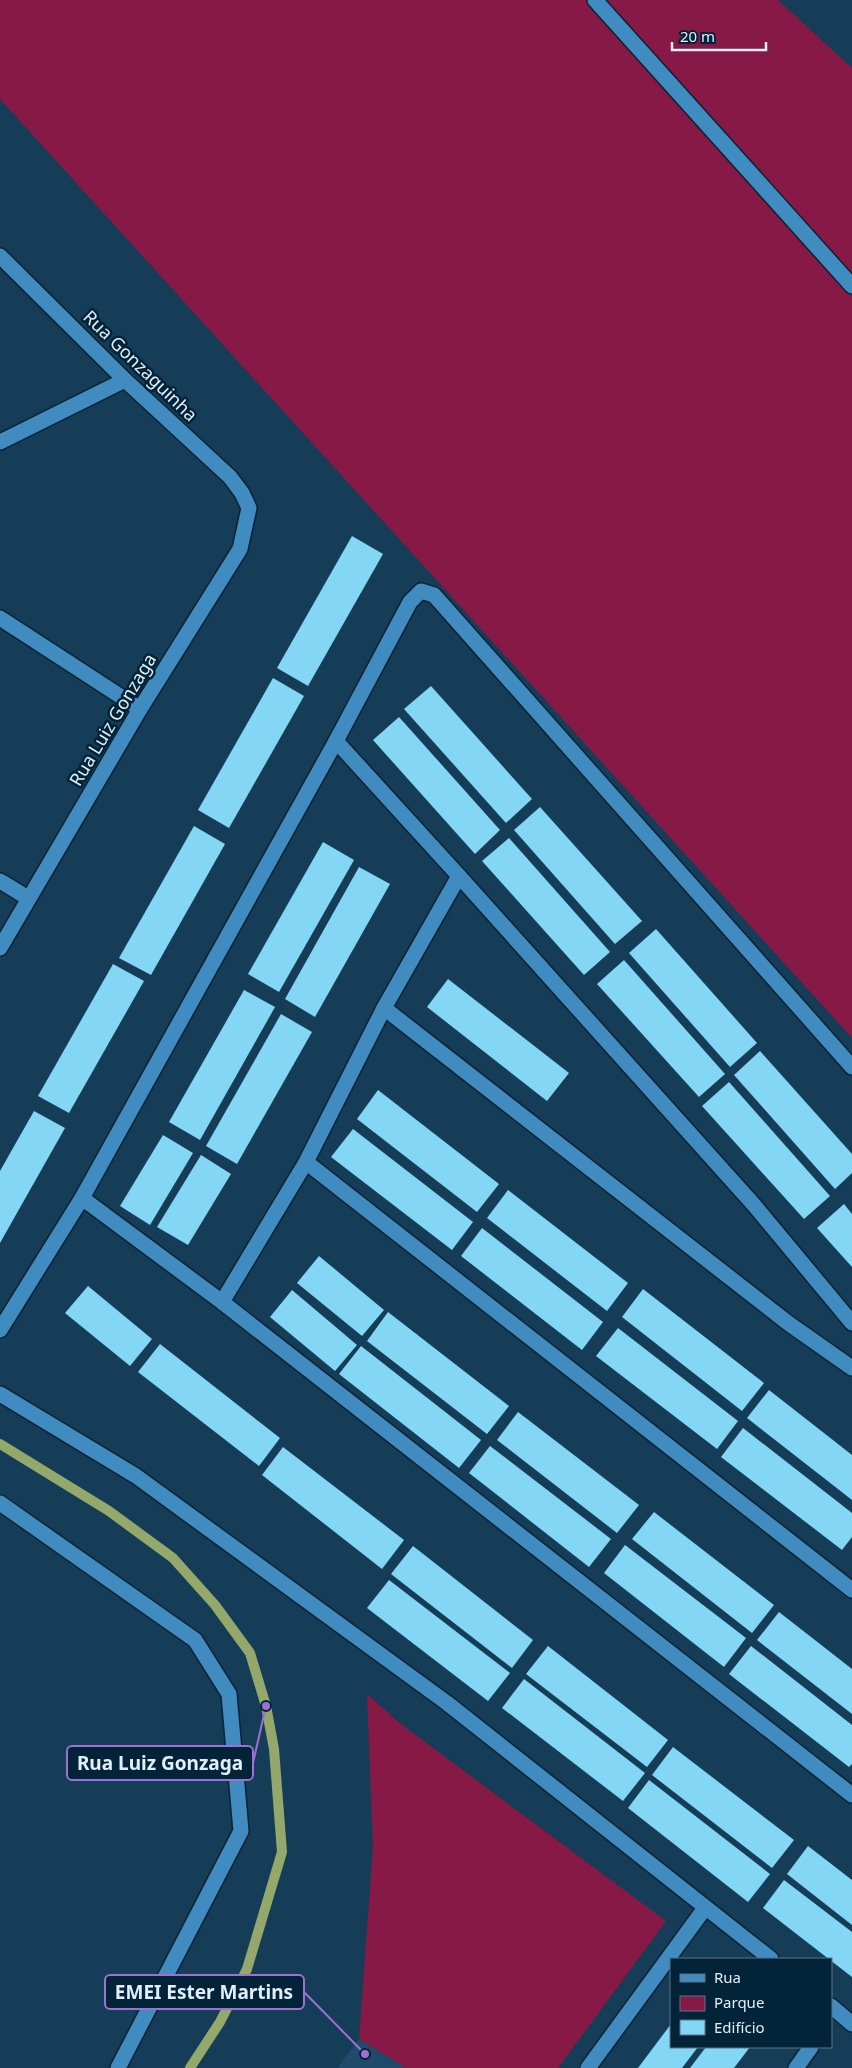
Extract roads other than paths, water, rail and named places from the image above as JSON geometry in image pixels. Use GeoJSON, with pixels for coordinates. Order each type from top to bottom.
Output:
{"type":"FeatureCollection","features":[{"type":"Feature","properties":{"kind":"street"},"geometry":{"type":"LineString","coordinates":[[596,0],[852,286]]}},
{"type":"Feature","properties":{"kind":"street","name":"Rua Gonzaguinha"},"geometry":{"type":"LineString","coordinates":[[0,256],[125,380],[230,477],[242,493],[249,508]]}},
{"type":"Feature","properties":{"kind":"street"},"geometry":{"type":"LineString","coordinates":[[0,442],[125,380]]}},
{"type":"Feature","properties":{"kind":"street","name":"Rua Luiz Gonzaga"},"geometry":{"type":"LineString","coordinates":[[0,948],[140,709],[240,549],[249,508]]}},
{"type":"Feature","properties":{"kind":"street"},"geometry":{"type":"LineString","coordinates":[[0,1330],[82,1198],[336,741],[410,602],[421,591],[434,595],[852,1068]]}},
{"type":"Feature","properties":{"kind":"street"},"geometry":{"type":"LineString","coordinates":[[0,618],[140,709]]}},
{"type":"Feature","properties":{"kind":"street"},"geometry":{"type":"LineString","coordinates":[[336,741],[754,1205],[852,1323]]}},
{"type":"Feature","properties":{"kind":"street"},"geometry":{"type":"LineString","coordinates":[[222,1302],[306,1162],[384,1008],[459,876]]}},
{"type":"Feature","properties":{"kind":"street"},"geometry":{"type":"LineString","coordinates":[[0,881],[28,898]]}},
{"type":"Feature","properties":{"kind":"street"},"geometry":{"type":"LineString","coordinates":[[384,1008],[788,1323],[852,1368]]}},
{"type":"Feature","properties":{"kind":"street"},"geometry":{"type":"LineString","coordinates":[[306,1162],[852,1590]]}},
{"type":"Feature","properties":{"kind":"street"},"geometry":{"type":"LineString","coordinates":[[82,1198],[222,1302],[852,1795]]}},
{"type":"Feature","properties":{"kind":"street"},"geometry":{"type":"LineString","coordinates":[[0,1394],[136,1476],[447,1703],[770,1958]]}},
{"type":"Feature","properties":{"kind":"street"},"geometry":{"type":"LineString","coordinates":[[0,1503],[195,1640],[230,1694],[241,1831],[118,2068]]}},
{"type":"Feature","properties":{"kind":"street"},"geometry":{"type":"LineString","coordinates":[[588,2068],[705,1908]]}},
{"type":"Feature","properties":{"kind":"street"},"geometry":{"type":"LineString","coordinates":[[832,2011],[852,2024]]}},
{"type":"Feature","properties":{"kind":"street"},"geometry":{"type":"LineString","coordinates":[[796,2068],[810,2048]]}},
{"type":"Feature","properties":{"kind":"waterway","name":"Rua Luiz Gonzaga"},"geometry":{"type":"LineString","coordinates":[[0,1444],[109,1511],[173,1558],[215,1605],[250,1653],[266,1706],[274,1749],[282,1852],[247,1969],[220,2022],[190,2068]]}},
{"type":"Feature","properties":{"kind":"place","name":"Rua Luiz Gonzaga"},"geometry":{"type":"Point","coordinates":[266,1706]}},
{"type":"Feature","properties":{"kind":"place","name":"EMEI Ester Martins"},"geometry":{"type":"Point","coordinates":[365,2054]}}]}
